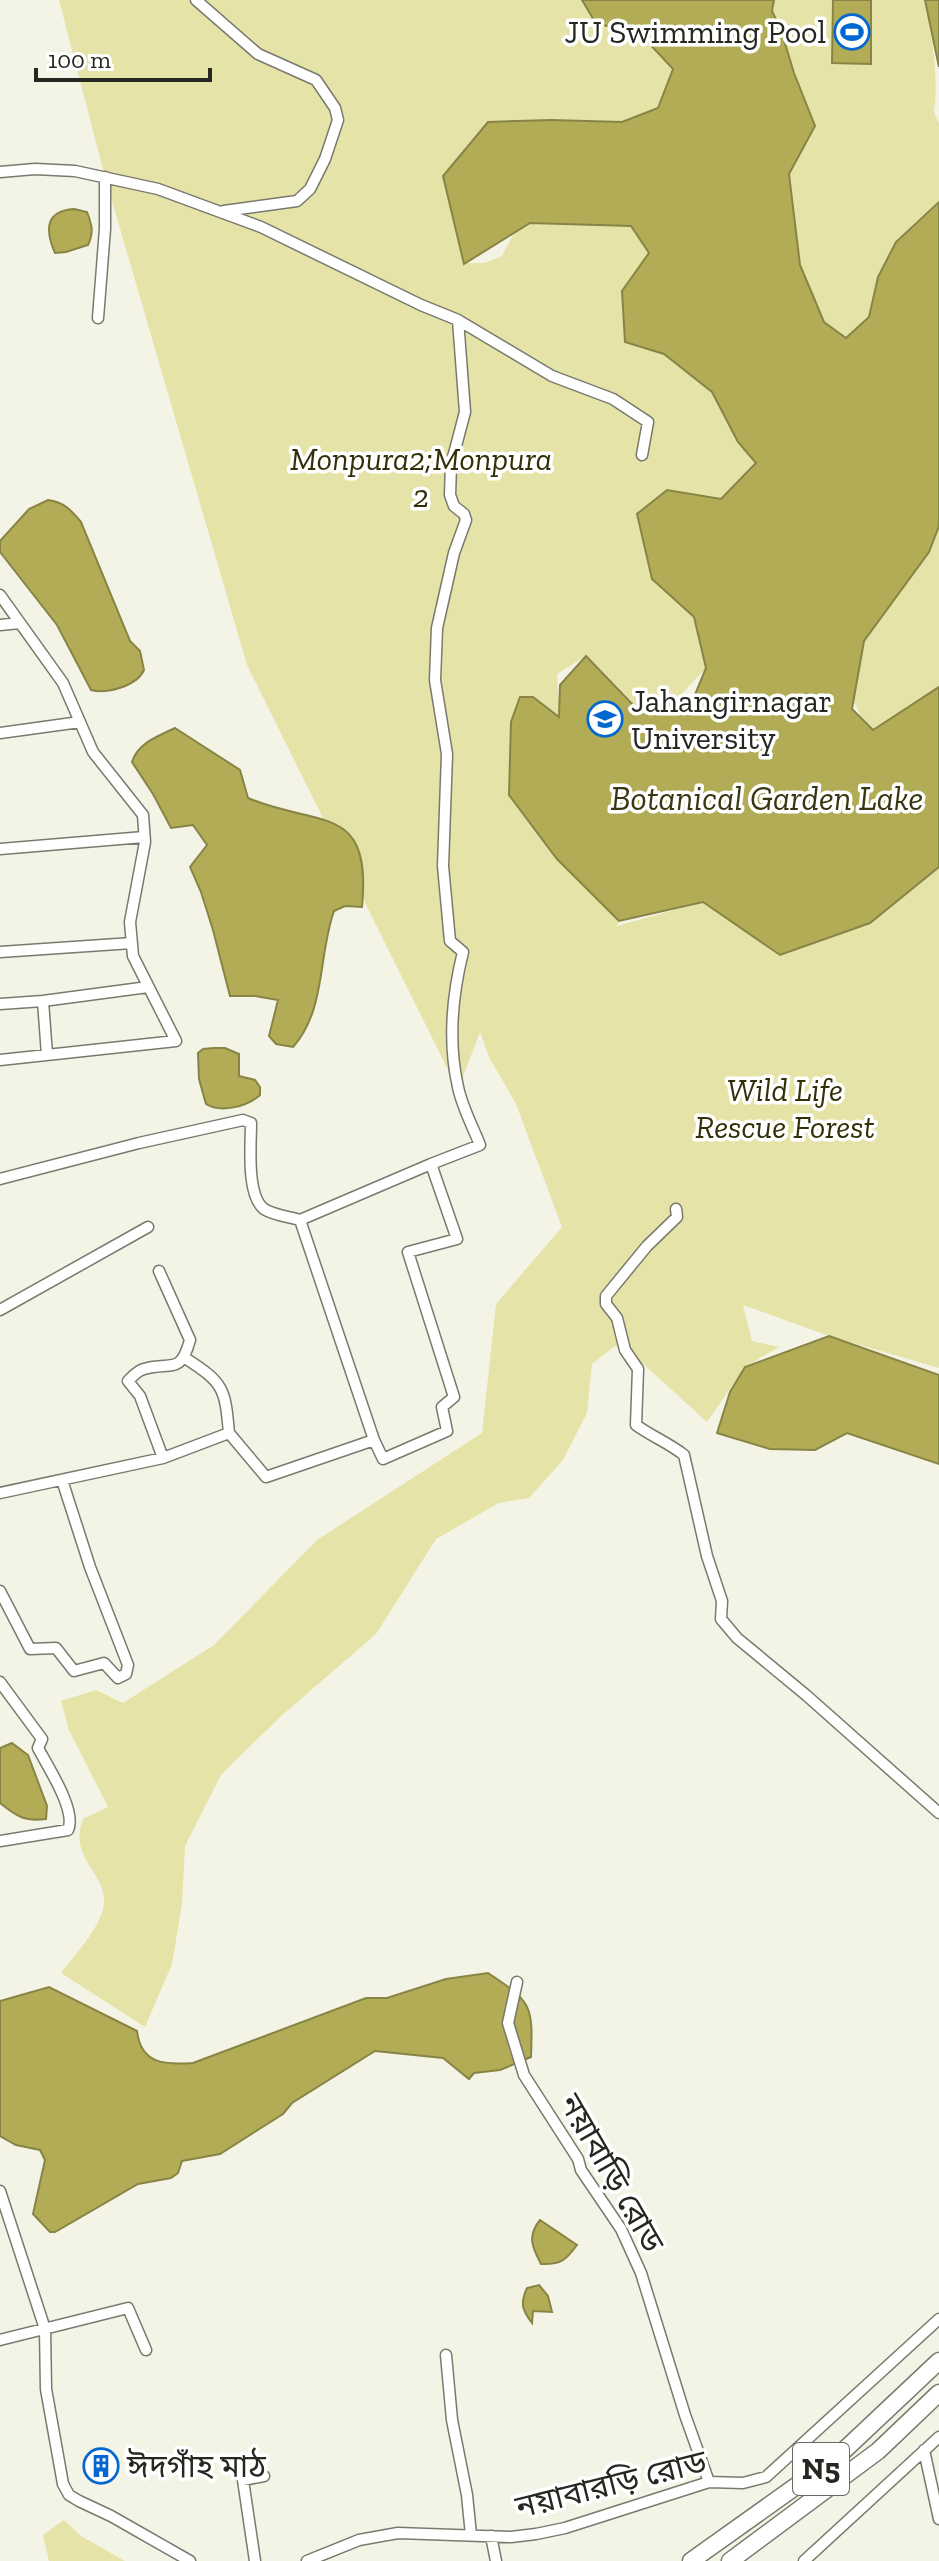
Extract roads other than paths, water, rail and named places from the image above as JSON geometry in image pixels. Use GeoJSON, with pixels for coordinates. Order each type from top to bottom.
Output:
{"type":"FeatureCollection","features":[{"type":"Feature","properties":{"kind":"highway","name":"N5"},"geometry":{"type":"LineString","coordinates":[[691,2561],[837,2457],[939,2361]]}},
{"type":"Feature","properties":{"kind":"highway","name":"N5"},"geometry":{"type":"LineString","coordinates":[[730,2561],[878,2451],[939,2393]]}},
{"type":"Feature","properties":{"kind":"street"},"geometry":{"type":"LineString","coordinates":[[196,0],[258,54],[316,80],[335,108],[338,120],[334,138],[310,189],[297,201],[247,210],[218,211]]}},
{"type":"Feature","properties":{"kind":"street"},"geometry":{"type":"LineString","coordinates":[[0,172],[35,169],[75,171],[105,177],[158,189],[274,232],[421,305],[458,320],[552,376],[613,399],[648,422],[642,455]]}},
{"type":"Feature","properties":{"kind":"street"},"geometry":{"type":"LineString","coordinates":[[98,318],[105,229],[105,177]]}},
{"type":"Feature","properties":{"kind":"street"},"geometry":{"type":"LineString","coordinates":[[0,1179],[243,1120],[251,1123],[253,1187],[258,1202],[266,1211],[300,1220],[480,1145],[458,1090],[455,1066],[451,1021],[463,952],[450,941],[446,919],[443,866],[447,754],[435,680],[437,628],[454,553],[466,520],[454,506],[450,495],[451,465],[465,412],[458,320]]}},
{"type":"Feature","properties":{"kind":"street"},"geometry":{"type":"LineString","coordinates":[[0,595],[63,683],[93,752],[143,815],[144,837],[130,922],[133,956],[176,1041],[0,1060]]}},
{"type":"Feature","properties":{"kind":"street"},"geometry":{"type":"LineString","coordinates":[[0,625],[20,623]]}},
{"type":"Feature","properties":{"kind":"street"},"geometry":{"type":"LineString","coordinates":[[0,733],[80,722]]}},
{"type":"Feature","properties":{"kind":"street"},"geometry":{"type":"LineString","coordinates":[[0,849],[144,837]]}},
{"type":"Feature","properties":{"kind":"street"},"geometry":{"type":"LineString","coordinates":[[0,952],[132,943]]}},
{"type":"Feature","properties":{"kind":"street"},"geometry":{"type":"LineString","coordinates":[[0,1004],[148,987]]}},
{"type":"Feature","properties":{"kind":"street"},"geometry":{"type":"LineString","coordinates":[[43,1001],[47,1055]]}},
{"type":"Feature","properties":{"kind":"street"},"geometry":{"type":"LineString","coordinates":[[300,1220],[383,1459],[447,1431],[442,1407],[454,1397],[408,1252],[457,1239],[431,1164]]}},
{"type":"Feature","properties":{"kind":"street"},"geometry":{"type":"LineString","coordinates":[[676,1209],[677,1217],[647,1246],[606,1296],[606,1304],[617,1318],[625,1350],[638,1369],[636,1425],[684,1455],[707,1556],[722,1601],[721,1619],[737,1638],[939,1813]]}},
{"type":"Feature","properties":{"kind":"street"},"geometry":{"type":"LineString","coordinates":[[0,1310],[148,1227]]}},
{"type":"Feature","properties":{"kind":"street"},"geometry":{"type":"LineString","coordinates":[[159,1271],[190,1340],[185,1358],[174,1367],[142,1369],[128,1381],[140,1396],[163,1458]]}},
{"type":"Feature","properties":{"kind":"street"},"geometry":{"type":"LineString","coordinates":[[185,1358],[218,1382],[226,1398],[229,1433],[266,1477],[374,1440]]}},
{"type":"Feature","properties":{"kind":"street"},"geometry":{"type":"LineString","coordinates":[[0,1493],[163,1458],[229,1433]]}},
{"type":"Feature","properties":{"kind":"street"},"geometry":{"type":"LineString","coordinates":[[0,1591],[30,1649],[56,1648],[74,1671],[104,1663],[118,1678],[126,1674],[128,1665],[90,1567],[62,1480]]}},
{"type":"Feature","properties":{"kind":"street"},"geometry":{"type":"LineString","coordinates":[[0,1682],[42,1739],[38,1748],[72,1823],[68,1830],[0,1841]]}},
{"type":"Feature","properties":{"kind":"street","name":"নয়াবাড়ি রোড"},"geometry":{"type":"LineString","coordinates":[[517,1982],[508,2023],[524,2075],[578,2159],[581,2170],[621,2229],[641,2273],[709,2482]]}},
{"type":"Feature","properties":{"kind":"street"},"geometry":{"type":"LineString","coordinates":[[0,2191],[45,2329],[46,2389],[60,2470],[69,2495],[190,2561]]}},
{"type":"Feature","properties":{"kind":"street"},"geometry":{"type":"LineString","coordinates":[[0,2340],[128,2308],[146,2350]]}},
{"type":"Feature","properties":{"kind":"street","name":"নয়াবারড়ি রোড"},"geometry":{"type":"LineString","coordinates":[[307,2561],[359,2540],[398,2533],[536,2534],[565,2528],[709,2482],[743,2483],[766,2477],[939,2319]]}},
{"type":"Feature","properties":{"kind":"street"},"geometry":{"type":"LineString","coordinates":[[446,2355],[452,2420],[467,2495],[471,2535]]}},
{"type":"Feature","properties":{"kind":"street"},"geometry":{"type":"LineString","coordinates":[[804,2561],[939,2437]]}},
{"type":"Feature","properties":{"kind":"street"},"geometry":{"type":"LineString","coordinates":[[924,2450],[939,2519]]}},
{"type":"Feature","properties":{"kind":"street"},"geometry":{"type":"LineString","coordinates":[[255,2561],[243,2480],[264,2476]]}},
{"type":"Feature","properties":{"kind":"street"},"geometry":{"type":"LineString","coordinates":[[491,2536],[496,2561]]}},
{"type":"Feature","properties":{"kind":"water","name":"Botanical Garden Lake"},"geometry":{"type":"Polygon","coordinates":[[[582,0],[774,0],[772,11],[815,126],[789,174],[800,265],[824,322],[846,338],[869,317],[878,277],[896,242],[939,202],[939,526],[929,552],[864,641],[852,709],[873,730],[939,687],[939,867],[870,923],[780,955],[703,902],[619,921],[557,859],[509,795],[511,722],[520,697],[533,697],[559,717],[560,685],[586,656],[634,706],[694,697],[706,668],[694,617],[652,579],[637,514],[667,490],[721,499],[756,463],[738,442],[712,392],[664,354],[625,342],[622,291],[649,253],[631,226],[530,223],[464,264],[443,176],[488,122],[622,122],[658,108],[673,69],[646,40],[595,22],[582,0]]]}},
{"type":"Feature","properties":{"kind":"water","name":"JU Swimming Pool"},"geometry":{"type":"Polygon","coordinates":[[[833,0],[871,0],[871,64],[832,63],[833,0]]]}},
{"type":"Feature","properties":{"kind":"water"},"geometry":{"type":"Polygon","coordinates":[[[925,0],[939,0],[939,67],[925,0]]]}},
{"type":"Feature","properties":{"kind":"water"},"geometry":{"type":"Polygon","coordinates":[[[74,209],[87,212],[92,228],[88,245],[55,253],[50,223],[57,213],[74,209]]]}},
{"type":"Feature","properties":{"kind":"water"},"geometry":{"type":"Polygon","coordinates":[[[48,500],[67,507],[81,522],[130,641],[140,651],[144,670],[140,676],[113,690],[91,690],[57,625],[0,552],[0,541],[29,509],[48,500]]]}},
{"type":"Feature","properties":{"kind":"water"},"geometry":{"type":"Polygon","coordinates":[[[175,728],[240,770],[248,798],[335,824],[349,834],[358,850],[363,873],[362,907],[345,906],[334,911],[316,1000],[304,1032],[293,1047],[276,1044],[269,1036],[278,1000],[230,996],[213,930],[190,867],[207,845],[193,825],[171,828],[132,762],[144,745],[175,728]]]}},
{"type":"Feature","properties":{"kind":"water"},"geometry":{"type":"Polygon","coordinates":[[[225,1048],[239,1054],[239,1076],[255,1080],[260,1087],[260,1095],[248,1103],[233,1107],[212,1107],[206,1104],[199,1079],[198,1053],[203,1049],[225,1048]]]}},
{"type":"Feature","properties":{"kind":"water"},"geometry":{"type":"Polygon","coordinates":[[[829,1336],[939,1375],[939,1464],[847,1433],[815,1450],[770,1449],[717,1433],[730,1392],[745,1367],[829,1336]]]}},
{"type":"Feature","properties":{"kind":"water"},"geometry":{"type":"Polygon","coordinates":[[[12,1743],[28,1755],[47,1806],[46,1819],[21,1817],[0,1803],[0,1748],[12,1743]]]}},
{"type":"Feature","properties":{"kind":"water"},"geometry":{"type":"Polygon","coordinates":[[[488,1973],[514,1991],[527,2006],[531,2026],[531,2057],[500,2070],[474,2073],[469,2079],[443,2058],[375,2051],[292,2103],[283,2114],[220,2154],[182,2161],[178,2173],[171,2178],[138,2184],[55,2232],[50,2232],[33,2214],[45,2160],[40,2150],[16,2145],[0,2136],[0,2001],[49,1987],[137,2031],[143,2050],[156,2060],[193,2063],[366,1998],[387,1998],[446,1979],[488,1973]]]}},
{"type":"Feature","properties":{"kind":"water"},"geometry":{"type":"Polygon","coordinates":[[[540,2220],[577,2245],[570,2254],[554,2264],[541,2264],[535,2252],[533,2231],[540,2220]]]}},
{"type":"Feature","properties":{"kind":"water"},"geometry":{"type":"Polygon","coordinates":[[[539,2285],[548,2296],[552,2312],[533,2311],[532,2323],[524,2310],[523,2298],[527,2288],[539,2285]]]}},
{"type":"Feature","properties":{"kind":"place","name":"JU Swimming Pool"},"geometry":{"type":"Point","coordinates":[852,32]}},
{"type":"Feature","properties":{"kind":"place","name":"Jahangirnagar University"},"geometry":{"type":"Point","coordinates":[605,719]}},
{"type":"Feature","properties":{"kind":"place","name":"ঈদগাঁহ মাঠ"},"geometry":{"type":"Point","coordinates":[101,2466]}},
{"type":"Feature","properties":{"kind":"park label","name":"Monpura2;Monpura 2"},"geometry":{"type":"Point","coordinates":[421,478]}},
{"type":"Feature","properties":{"kind":"park label","name":"Wild Life Rescue Forest"},"geometry":{"type":"Point","coordinates":[785,1108]}}]}
